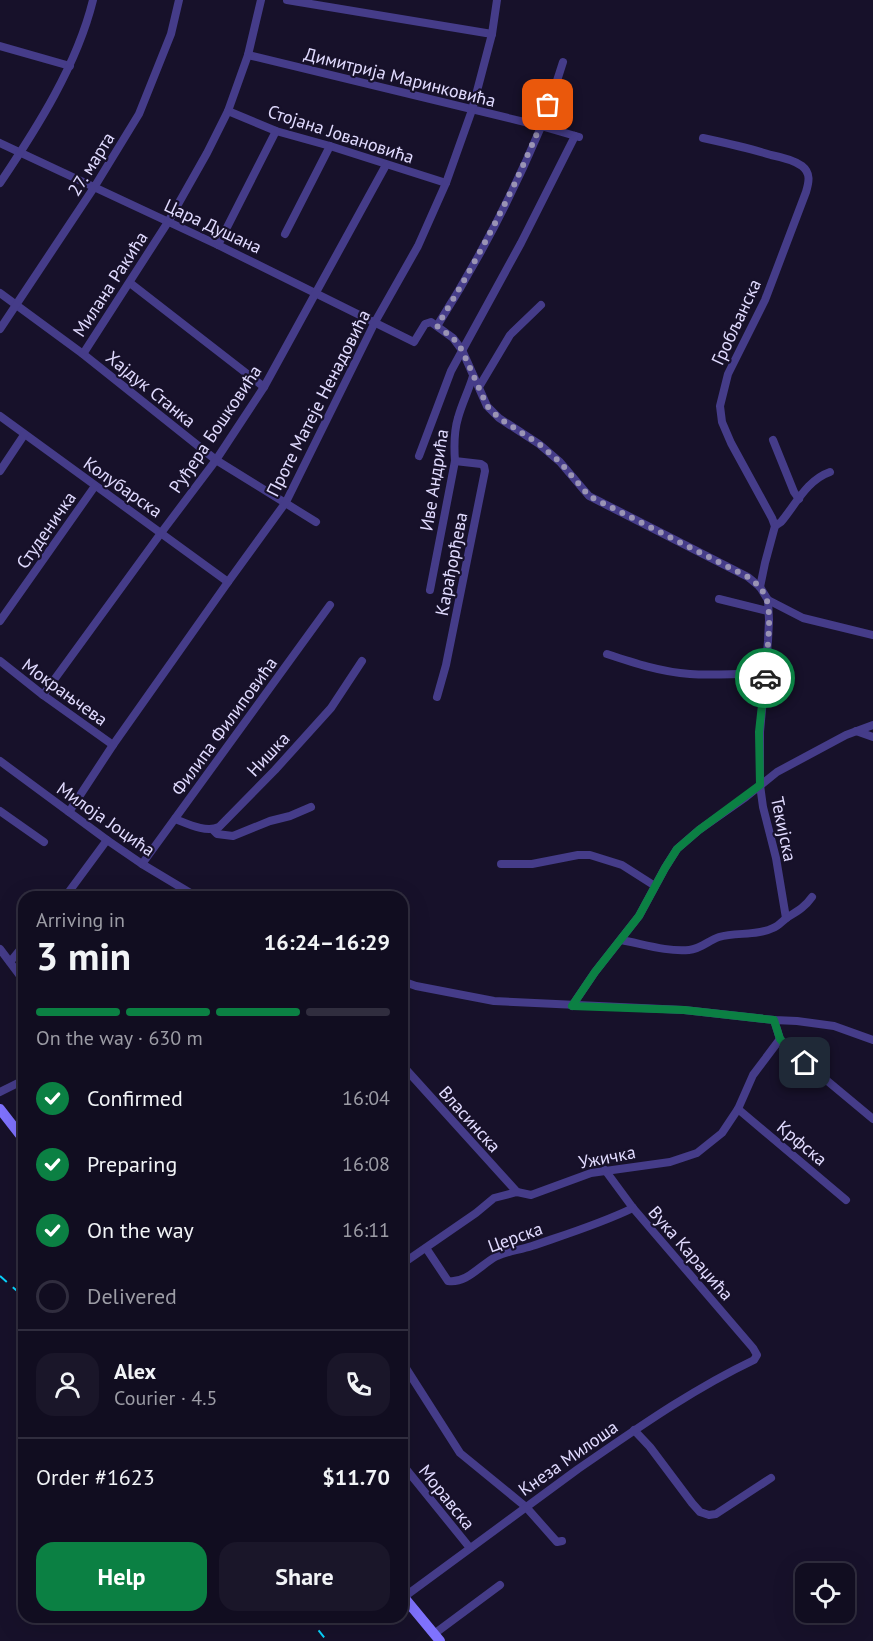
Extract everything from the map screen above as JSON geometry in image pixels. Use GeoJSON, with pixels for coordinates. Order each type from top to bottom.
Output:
{"type":"FeatureCollection","features":[{"type":"Feature","properties":{"kind":"main road"},"geometry":{"type":"LineString","coordinates":[[0,1100],[18,1121]]}},
{"type":"Feature","properties":{"kind":"main road"},"geometry":{"type":"LineString","coordinates":[[0,1109],[18,1132]]}},
{"type":"Feature","properties":{"kind":"main road"},"geometry":{"type":"LineString","coordinates":[[408,1602],[437,1637]]}},
{"type":"Feature","properties":{"kind":"street"},"geometry":{"type":"LineString","coordinates":[[0,183],[21,152],[70,66],[93,0]]}},
{"type":"Feature","properties":{"kind":"street","name":"27. марта"},"geometry":{"type":"LineString","coordinates":[[0,329],[95,186],[139,114],[171,34],[179,0]]}},
{"type":"Feature","properties":{"kind":"street","name":"Милана Ракића"},"geometry":{"type":"LineString","coordinates":[[83,354],[168,222],[207,153],[228,111],[248,55],[261,0]]}},
{"type":"Feature","properties":{"kind":"street"},"geometry":{"type":"LineString","coordinates":[[287,0],[492,34]]}},
{"type":"Feature","properties":{"kind":"street","name":"Проте Матеје Ненадовића"},"geometry":{"type":"LineString","coordinates":[[69,812],[113,746],[286,502],[375,322],[418,246],[446,183],[472,110],[492,34],[497,0]]}},
{"type":"Feature","properties":{"kind":"street"},"geometry":{"type":"LineString","coordinates":[[0,46],[70,66]]}},
{"type":"Feature","properties":{"kind":"street","name":"Димитрија Маринковића"},"geometry":{"type":"LineString","coordinates":[[248,55],[577,136],[462,350]]}},
{"type":"Feature","properties":{"kind":"street"},"geometry":{"type":"LineString","coordinates":[[563,62],[541,126],[497,220],[458,293],[437,326],[453,338],[462,350],[487,406],[499,418],[539,444],[560,462],[589,496],[748,577],[760,587],[768,600],[803,618],[873,635]]}},
{"type":"Feature","properties":{"kind":"street","name":"Стојана Јовановића"},"geometry":{"type":"LineString","coordinates":[[228,111],[276,131],[446,183]]}},
{"type":"Feature","properties":{"kind":"street"},"geometry":{"type":"LineString","coordinates":[[218,245],[276,131]]}},
{"type":"Feature","properties":{"kind":"street","name":"Гробљанска"},"geometry":{"type":"LineString","coordinates":[[703,138],[786,159],[802,166],[809,175],[806,192],[765,300],[728,374],[720,406],[722,422],[731,443],[776,526]]}},
{"type":"Feature","properties":{"kind":"street","name":"Цара Душана"},"geometry":{"type":"LineString","coordinates":[[0,143],[218,245],[414,342],[429,321],[437,326]]}},
{"type":"Feature","properties":{"kind":"street"},"geometry":{"type":"LineString","coordinates":[[285,234],[330,146]]}},
{"type":"Feature","properties":{"kind":"street","name":"Руђера Бошковића"},"geometry":{"type":"LineString","coordinates":[[43,695],[216,460],[264,387],[386,165]]}},
{"type":"Feature","properties":{"kind":"street"},"geometry":{"type":"LineString","coordinates":[[130,283],[264,387]]}},
{"type":"Feature","properties":{"kind":"street","name":"Хајдук Станка"},"geometry":{"type":"LineString","coordinates":[[0,293],[83,354],[216,460],[316,522]]}},
{"type":"Feature","properties":{"kind":"street"},"geometry":{"type":"LineString","coordinates":[[479,387],[510,335],[541,305]]}},
{"type":"Feature","properties":{"kind":"street"},"geometry":{"type":"LineString","coordinates":[[419,456],[450,371],[462,350]]}},
{"type":"Feature","properties":{"kind":"street","name":"Иве Андрића"},"geometry":{"type":"LineString","coordinates":[[430,590],[455,461],[454,448],[458,418],[473,376]]}},
{"type":"Feature","properties":{"kind":"street","name":"Колубарска"},"geometry":{"type":"LineString","coordinates":[[0,416],[228,582]]}},
{"type":"Feature","properties":{"kind":"street"},"geometry":{"type":"LineString","coordinates":[[0,471],[24,435]]}},
{"type":"Feature","properties":{"kind":"street"},"geometry":{"type":"LineString","coordinates":[[773,440],[789,482],[799,499]]}},
{"type":"Feature","properties":{"kind":"street","name":"Карађорђева"},"geometry":{"type":"LineString","coordinates":[[437,697],[446,665],[485,471],[481,464],[455,461]]}},
{"type":"Feature","properties":{"kind":"street"},"geometry":{"type":"LineString","coordinates":[[760,587],[776,526],[810,484],[830,471]]}},
{"type":"Feature","properties":{"kind":"street","name":"Студеничка"},"geometry":{"type":"LineString","coordinates":[[0,621],[95,486]]}},
{"type":"Feature","properties":{"kind":"street"},"geometry":{"type":"LineString","coordinates":[[719,599],[768,610]]}},
{"type":"Feature","properties":{"kind":"street","name":"Текијска"},"geometry":{"type":"LineString","coordinates":[[768,600],[768,641],[759,732],[760,785],[786,918]]}},
{"type":"Feature","properties":{"kind":"street","name":"Филипа Филиповића"},"geometry":{"type":"LineString","coordinates":[[142,864],[330,605]]}},
{"type":"Feature","properties":{"kind":"street"},"geometry":{"type":"LineString","coordinates":[[607,654],[666,671],[691,674],[765,674]]}},
{"type":"Feature","properties":{"kind":"street","name":"Мокрањчева"},"geometry":{"type":"LineString","coordinates":[[0,661],[113,746]]}},
{"type":"Feature","properties":{"kind":"street","name":"Нишка"},"geometry":{"type":"LineString","coordinates":[[213,830],[275,770],[331,708],[363,661]]}},
{"type":"Feature","properties":{"kind":"street"},"geometry":{"type":"LineString","coordinates":[[572,1006],[595,972],[639,916],[677,849],[777,772],[846,735],[873,725]]}},
{"type":"Feature","properties":{"kind":"street"},"geometry":{"type":"LineString","coordinates":[[856,731],[873,737]]}},
{"type":"Feature","properties":{"kind":"street","name":"Милоја Јоцића"},"geometry":{"type":"LineString","coordinates":[[0,761],[107,840],[187,891]]}},
{"type":"Feature","properties":{"kind":"street"},"geometry":{"type":"LineString","coordinates":[[176,819],[213,830],[217,834],[233,836],[311,807]]}},
{"type":"Feature","properties":{"kind":"street"},"geometry":{"type":"LineString","coordinates":[[0,811],[44,842]]}},
{"type":"Feature","properties":{"kind":"street"},"geometry":{"type":"LineString","coordinates":[[69,891],[107,840]]}},
{"type":"Feature","properties":{"kind":"street"},"geometry":{"type":"LineString","coordinates":[[501,864],[532,864],[578,855],[590,855],[622,865],[655,886]]}},
{"type":"Feature","properties":{"kind":"street"},"geometry":{"type":"LineString","coordinates":[[621,940],[690,950],[703,946],[716,938],[775,928],[786,918],[805,907],[812,897]]}},
{"type":"Feature","properties":{"kind":"street"},"geometry":{"type":"LineString","coordinates":[[0,949],[18,973]]}},
{"type":"Feature","properties":{"kind":"street"},"geometry":{"type":"LineString","coordinates":[[10,962],[18,952]]}},
{"type":"Feature","properties":{"kind":"street"},"geometry":{"type":"LineString","coordinates":[[408,983],[494,1001],[684,1010],[797,1021],[834,1026],[873,1040]]}},
{"type":"Feature","properties":{"kind":"street"},"geometry":{"type":"LineString","coordinates":[[774,1020],[780,1039],[797,1056],[873,1119]]}},
{"type":"Feature","properties":{"kind":"street","name":"Ужичка"},"geometry":{"type":"LineString","coordinates":[[408,1259],[494,1198],[517,1192],[531,1195],[591,1173],[670,1162],[697,1153],[722,1133],[738,1109],[753,1075],[780,1039]]}},
{"type":"Feature","properties":{"kind":"street","name":"Власинска"},"geometry":{"type":"LineString","coordinates":[[408,1072],[517,1192]]}},
{"type":"Feature","properties":{"kind":"street"},"geometry":{"type":"LineString","coordinates":[[0,1092],[18,1083]]}},
{"type":"Feature","properties":{"kind":"street","name":"Крфска"},"geometry":{"type":"LineString","coordinates":[[738,1109],[846,1200]]}},
{"type":"Feature","properties":{"kind":"street","name":"Вука Караџића"},"geometry":{"type":"LineString","coordinates":[[605,1170],[633,1208],[757,1355]]}},
{"type":"Feature","properties":{"kind":"street","name":"Церска"},"geometry":{"type":"LineString","coordinates":[[426,1248],[448,1281],[460,1282],[495,1257],[604,1222],[633,1208]]}},
{"type":"Feature","properties":{"kind":"street","name":"Кнеза Милоша"},"geometry":{"type":"LineString","coordinates":[[408,1592],[634,1430],[713,1380],[754,1360],[757,1355]]}},
{"type":"Feature","properties":{"kind":"street"},"geometry":{"type":"LineString","coordinates":[[408,1371],[460,1453],[526,1507],[550,1536],[557,1542],[562,1541]]}},
{"type":"Feature","properties":{"kind":"street"},"geometry":{"type":"LineString","coordinates":[[634,1430],[650,1447],[700,1512],[709,1515],[716,1514],[771,1478]]}},
{"type":"Feature","properties":{"kind":"street","name":"Моравска"},"geometry":{"type":"LineString","coordinates":[[408,1471],[470,1548]]}},
{"type":"Feature","properties":{"kind":"street"},"geometry":{"type":"LineString","coordinates":[[437,1637],[500,1585]]}},
{"type":"Feature","properties":{"kind":"railway"},"geometry":{"type":"LineString","coordinates":[[0,1276],[18,1292]]}},
{"type":"Feature","properties":{"kind":"railway"},"geometry":{"type":"LineString","coordinates":[[313,1623],[327,1641]]}},
{"type":"Feature","properties":{"kind":"way so far"},"geometry":{"type":"LineString","coordinates":[[548,105],[541,126],[497,220],[458,293],[437,326],[453,338],[462,350],[487,406],[499,418],[539,444],[560,462],[589,496],[748,577],[760,587],[768,600],[765,678]]}},
{"type":"Feature","properties":{"kind":"route"},"geometry":{"type":"LineString","coordinates":[[765,678],[759,732],[760,785],[677,849],[639,916],[595,972],[572,1006],[684,1010],[774,1020],[780,1039],[805,1063]]}}]}
